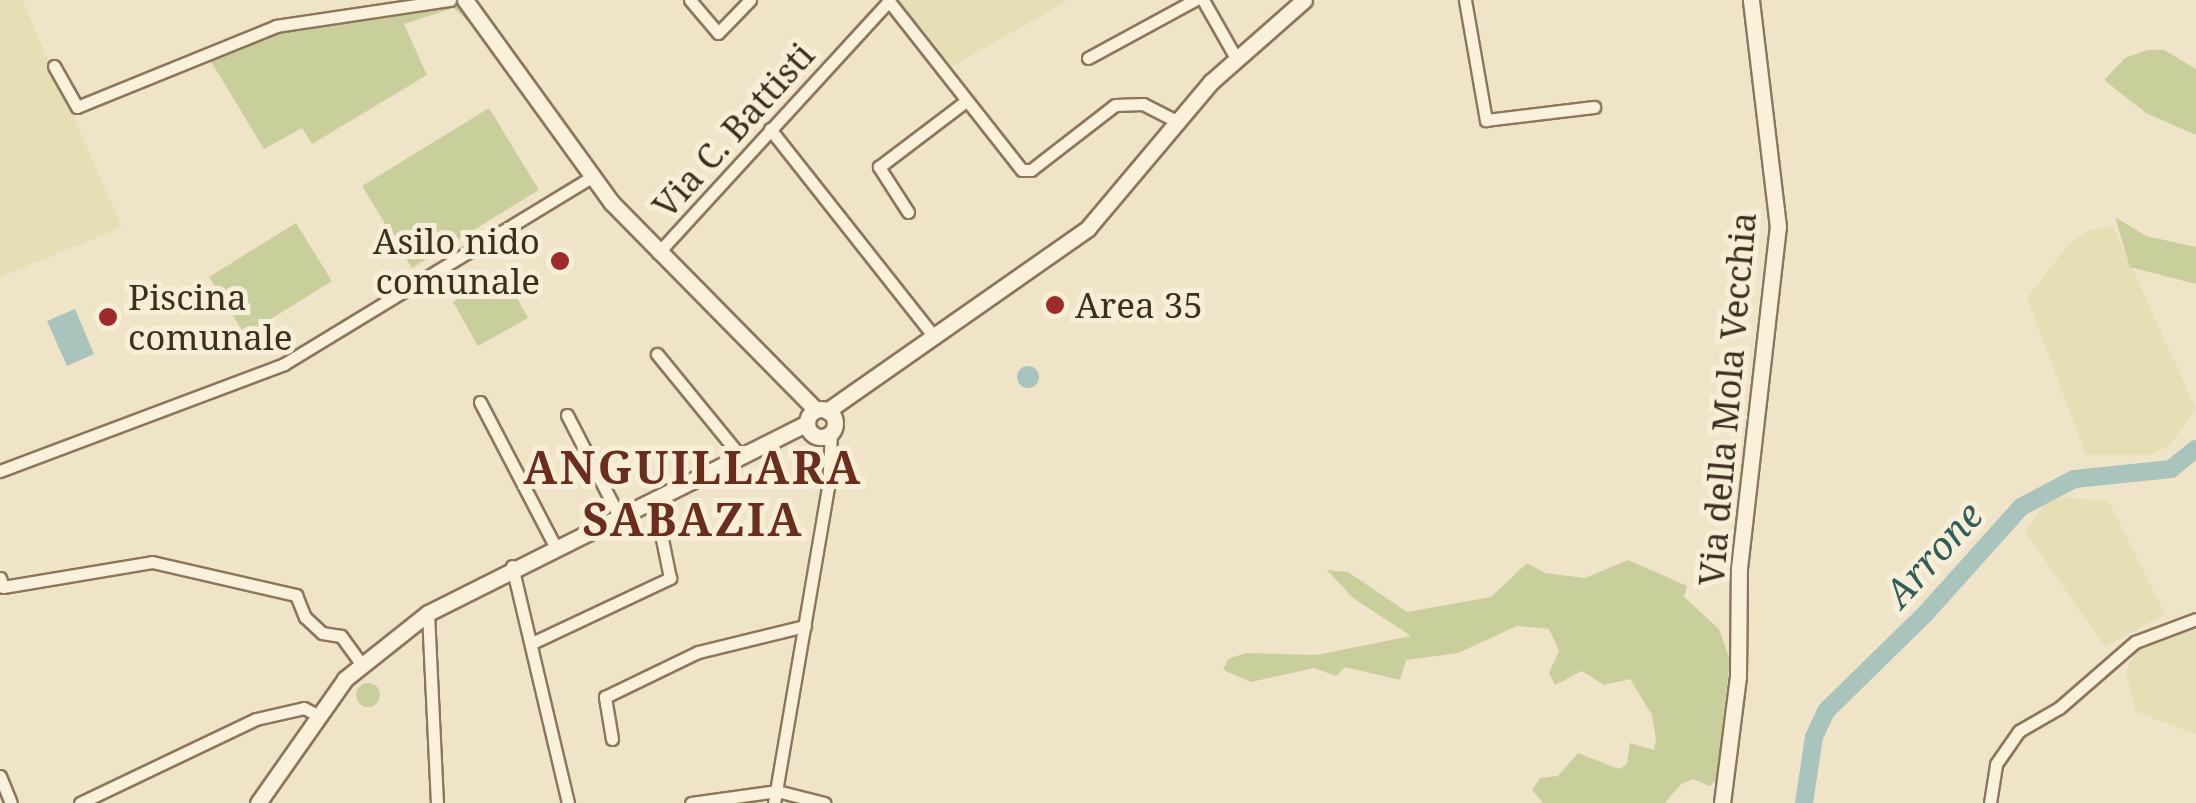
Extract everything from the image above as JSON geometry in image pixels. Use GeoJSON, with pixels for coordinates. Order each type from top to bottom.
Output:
{"type":"FeatureCollection","features":[{"type":"Feature","properties":{"kind":"street"},"geometry":{"type":"LineString","coordinates":[[54,66],[77,107],[276,26],[450,0]]}},
{"type":"Feature","properties":{"kind":"street"},"geometry":{"type":"LineString","coordinates":[[690,0],[716,32],[750,0]]}},
{"type":"Feature","properties":{"kind":"street"},"geometry":{"type":"LineString","coordinates":[[888,0],[966,101],[1027,171],[1115,104],[1143,104],[1177,121]]}},
{"type":"Feature","properties":{"kind":"street","name":"Via C. Battisti"},"geometry":{"type":"LineString","coordinates":[[658,253],[888,0]]}},
{"type":"Feature","properties":{"kind":"street"},"geometry":{"type":"LineString","coordinates":[[1088,58],[1195,0]]}},
{"type":"Feature","properties":{"kind":"street"},"geometry":{"type":"LineString","coordinates":[[1203,0],[1236,58]]}},
{"type":"Feature","properties":{"kind":"street"},"geometry":{"type":"LineString","coordinates":[[258,803],[316,715],[361,664],[428,613],[512,566],[817,424],[847,397],[1088,228],[1177,121],[1236,58],[1304,0]]}},
{"type":"Feature","properties":{"kind":"street"},"geometry":{"type":"LineString","coordinates":[[1465,0],[1486,120],[1594,107]]}},
{"type":"Feature","properties":{"kind":"street","name":"Via della Mola Vecchia"},"geometry":{"type":"LineString","coordinates":[[1722,803],[1738,677],[1739,568],[1778,227],[1751,0]]}},
{"type":"Feature","properties":{"kind":"street"},"geometry":{"type":"LineString","coordinates":[[473,2],[592,177],[817,424],[805,626],[776,797]]}},
{"type":"Feature","properties":{"kind":"street"},"geometry":{"type":"LineString","coordinates":[[908,212],[878,167],[966,101]]}},
{"type":"Feature","properties":{"kind":"street"},"geometry":{"type":"LineString","coordinates":[[770,129],[935,338]]}},
{"type":"Feature","properties":{"kind":"street"},"geometry":{"type":"LineString","coordinates":[[0,471],[284,364],[592,177]]}},
{"type":"Feature","properties":{"kind":"street"},"geometry":{"type":"LineString","coordinates":[[658,354],[742,457]]}},
{"type":"Feature","properties":{"kind":"street"},"geometry":{"type":"LineString","coordinates":[[480,402],[555,546]]}},
{"type":"Feature","properties":{"kind":"street"},"geometry":{"type":"LineString","coordinates":[[567,416],[619,516]]}},
{"type":"Feature","properties":{"kind":"street"},"geometry":{"type":"LineString","coordinates":[[532,643],[670,578],[654,500]]}},
{"type":"Feature","properties":{"kind":"street"},"geometry":{"type":"LineString","coordinates":[[0,578],[2,587],[148,562],[296,595],[305,617],[322,633],[341,636],[361,664]]}},
{"type":"Feature","properties":{"kind":"street"},"geometry":{"type":"LineString","coordinates":[[512,566],[568,803]]}},
{"type":"Feature","properties":{"kind":"street"},"geometry":{"type":"LineString","coordinates":[[428,613],[438,803]]}},
{"type":"Feature","properties":{"kind":"street"},"geometry":{"type":"LineString","coordinates":[[1990,803],[1996,764],[2019,731],[2058,708],[2135,642],[2196,619]]}},
{"type":"Feature","properties":{"kind":"street"},"geometry":{"type":"LineString","coordinates":[[612,739],[606,697],[698,652],[805,626]]}},
{"type":"Feature","properties":{"kind":"street"},"geometry":{"type":"LineString","coordinates":[[80,803],[256,719],[304,708],[316,715]]}},
{"type":"Feature","properties":{"kind":"street"},"geometry":{"type":"LineString","coordinates":[[0,776],[12,803]]}},
{"type":"Feature","properties":{"kind":"street"},"geometry":{"type":"LineString","coordinates":[[691,803],[776,797],[824,803]]}},
{"type":"Feature","properties":{"kind":"shaded area"},"geometry":{"type":"Polygon","coordinates":[[[0,0],[22,0],[122,227],[0,277],[0,0]]]}},
{"type":"Feature","properties":{"kind":"shaded area"},"geometry":{"type":"Polygon","coordinates":[[[896,0],[1069,0],[949,68],[896,0]]]}},
{"type":"Feature","properties":{"kind":"shaded area"},"geometry":{"type":"Polygon","coordinates":[[[2113,226],[2196,409],[2169,446],[2150,455],[2086,455],[2027,298],[2068,245],[2089,230],[2113,226]]]}},
{"type":"Feature","properties":{"kind":"shaded area"},"geometry":{"type":"Polygon","coordinates":[[[2062,497],[2109,501],[2165,614],[2105,647],[2025,531],[2046,503],[2062,497]]]}},
{"type":"Feature","properties":{"kind":"shaded area"},"geometry":{"type":"Polygon","coordinates":[[[2196,626],[2196,734],[2136,712],[2126,672],[2139,644],[2196,626]]]}},
{"type":"Feature","properties":{"kind":"green space"},"geometry":{"type":"Polygon","coordinates":[[[452,2],[467,11],[484,37],[454,8],[404,24],[427,75],[312,144],[302,128],[264,149],[207,55],[283,28],[452,2]]]}},
{"type":"Feature","properties":{"kind":"green space"},"geometry":{"type":"Polygon","coordinates":[[[2148,50],[2164,50],[2196,69],[2196,135],[2146,113],[2104,80],[2125,58],[2148,50]]]}},
{"type":"Feature","properties":{"kind":"green space"},"geometry":{"type":"Polygon","coordinates":[[[489,108],[539,190],[412,268],[362,186],[489,108]]]}},
{"type":"Feature","properties":{"kind":"green space"},"geometry":{"type":"Polygon","coordinates":[[[2115,217],[2146,236],[2196,247],[2196,284],[2130,267],[2115,217]]]}},
{"type":"Feature","properties":{"kind":"green space"},"geometry":{"type":"Polygon","coordinates":[[[296,223],[332,281],[245,335],[209,277],[296,223]]]}},
{"type":"Feature","properties":{"kind":"green space"},"geometry":{"type":"Polygon","coordinates":[[[503,272],[528,318],[478,346],[453,302],[503,272]]]}},
{"type":"Feature","properties":{"kind":"green space"},"geometry":{"type":"Polygon","coordinates":[[[1628,560],[1687,586],[1684,597],[1719,629],[1730,660],[1716,780],[1710,786],[1693,779],[1680,785],[1665,803],[1543,803],[1532,790],[1540,778],[1558,776],[1578,753],[1619,769],[1627,764],[1630,743],[1654,750],[1656,739],[1652,715],[1630,679],[1604,685],[1582,671],[1555,685],[1549,673],[1559,651],[1549,629],[1517,626],[1458,653],[1406,660],[1400,680],[1345,667],[1336,676],[1314,668],[1251,682],[1223,670],[1228,659],[1246,653],[1316,655],[1411,636],[1353,598],[1327,570],[1348,572],[1407,612],[1491,597],[1527,563],[1545,573],[1585,578],[1628,560]]]}},
{"type":"Feature","properties":{"kind":"green space"},"geometry":{"type":"Polygon","coordinates":[[[368,683],[380,695],[368,707],[356,695],[368,683]]]}},
{"type":"Feature","properties":{"kind":"water"},"geometry":{"type":"Polygon","coordinates":[[[75,309],[94,354],[67,366],[47,321],[75,309]]]}},
{"type":"Feature","properties":{"kind":"water"},"geometry":{"type":"Polygon","coordinates":[[[1028,366],[1036,369],[1036,385],[1028,388],[1020,385],[1017,377],[1020,369],[1028,366]]]}},
{"type":"Feature","properties":{"kind":"waterway","name":"Arrone"},"geometry":{"type":"LineString","coordinates":[[1804,803],[1814,737],[1826,711],[1926,613],[2021,507],[2074,479],[2171,469],[2196,449]]}},
{"type":"Feature","properties":{"kind":"place","name":"Asilo nido comunale"},"geometry":{"type":"Point","coordinates":[560,261]}},
{"type":"Feature","properties":{"kind":"place","name":"Area 35"},"geometry":{"type":"Point","coordinates":[1055,305]}},
{"type":"Feature","properties":{"kind":"place","name":"Piscina comunale"},"geometry":{"type":"Point","coordinates":[108,317]}},
{"type":"Feature","properties":{"kind":"district","name":"ANGUILLARA SABAZIA"},"geometry":{"type":"Point","coordinates":[693,493]}}]}
